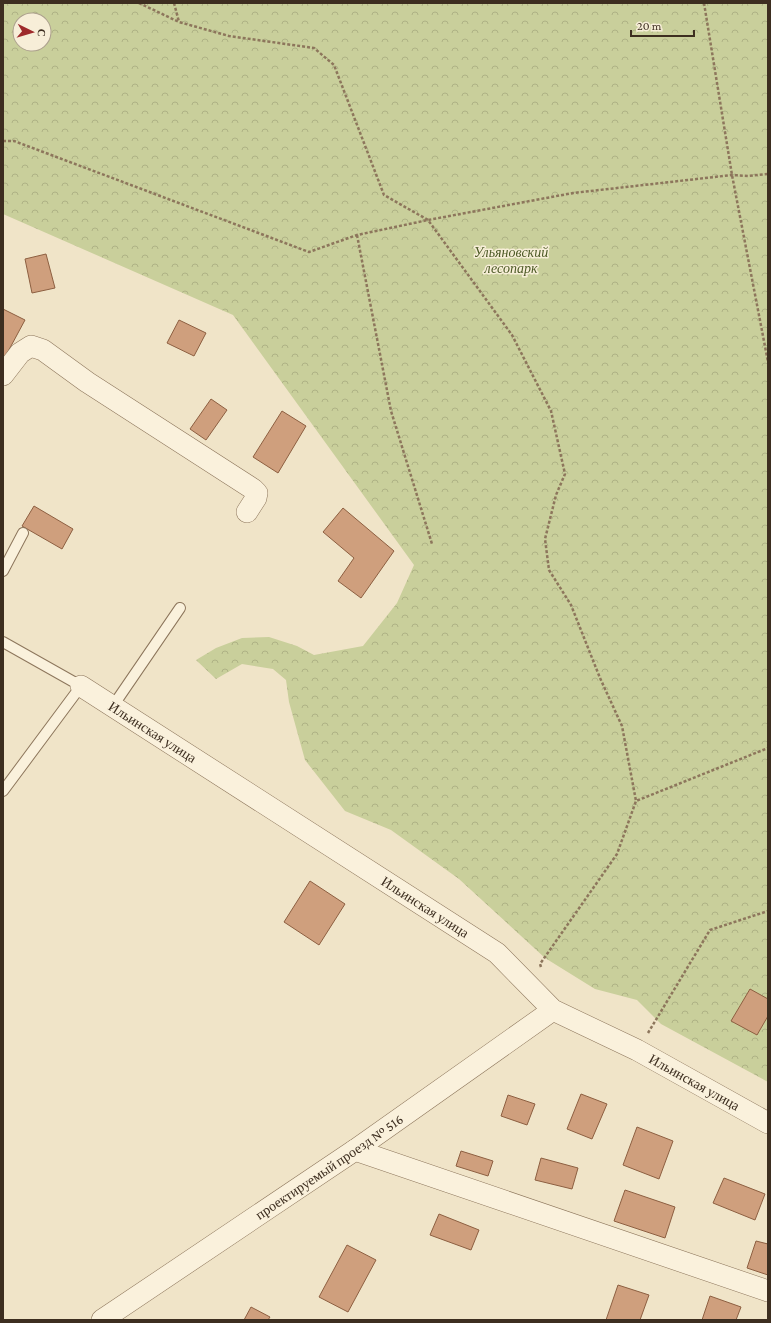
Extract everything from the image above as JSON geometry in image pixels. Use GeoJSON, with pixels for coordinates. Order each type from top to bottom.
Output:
{"type":"FeatureCollection","features":[{"type":"Feature","properties":{"kind":"street"},"geometry":{"type":"LineString","coordinates":[[3,375],[20,353],[31,346],[43,350],[87,382],[253,489],[257,493],[256,498],[247,512]]}},
{"type":"Feature","properties":{"kind":"street","name":"Ильинская улица"},"geometry":{"type":"LineString","coordinates":[[81,686],[497,953],[553,1010],[637,1050],[768,1123]]}},
{"type":"Feature","properties":{"kind":"street","name":"проектируемый проезд № 516"},"geometry":{"type":"LineString","coordinates":[[102,1320],[355,1150],[553,1010]]}},
{"type":"Feature","properties":{"kind":"street"},"geometry":{"type":"LineString","coordinates":[[355,1150],[768,1291]]}},
{"type":"Feature","properties":{"kind":"lane"},"geometry":{"type":"LineString","coordinates":[[3,571],[24,533]]}},
{"type":"Feature","properties":{"kind":"lane"},"geometry":{"type":"LineString","coordinates":[[113,706],[180,608]]}},
{"type":"Feature","properties":{"kind":"lane"},"geometry":{"type":"LineString","coordinates":[[3,642],[81,686],[3,791]]}},
{"type":"Feature","properties":{"kind":"path"},"geometry":{"type":"LineString","coordinates":[[139,3],[179,22],[229,36],[314,48],[334,65],[384,195],[428,220],[512,335],[551,411],[565,474],[556,495],[545,540],[549,570],[571,605],[600,678],[622,726],[636,801],[617,854],[540,964],[542,972]]}},
{"type":"Feature","properties":{"kind":"path"},"geometry":{"type":"LineString","coordinates":[[174,3],[179,22]]}},
{"type":"Feature","properties":{"kind":"path"},"geometry":{"type":"LineString","coordinates":[[704,3],[732,175],[768,362]]}},
{"type":"Feature","properties":{"kind":"path"},"geometry":{"type":"LineString","coordinates":[[3,142],[14,141],[310,252],[357,235],[573,193],[732,175],[748,176],[768,174]]}},
{"type":"Feature","properties":{"kind":"path"},"geometry":{"type":"LineString","coordinates":[[357,235],[392,411],[432,544]]}},
{"type":"Feature","properties":{"kind":"path"},"geometry":{"type":"LineString","coordinates":[[636,801],[768,748]]}},
{"type":"Feature","properties":{"kind":"path"},"geometry":{"type":"LineString","coordinates":[[637,1050],[710,930],[768,910]]}},
{"type":"Feature","properties":{"kind":"green space","name":"Ульяновский лесопарк"},"geometry":{"type":"Polygon","coordinates":[[[3,3],[768,3],[768,1082],[661,1024],[637,1000],[595,989],[545,958],[459,879],[391,830],[345,811],[305,760],[289,702],[286,680],[273,669],[242,664],[216,679],[196,660],[216,648],[242,638],[269,637],[297,646],[314,655],[363,646],[397,603],[414,565],[233,315],[3,214],[3,3]]]}},
{"type":"Feature","properties":{"kind":"building"},"geometry":{"type":"Polygon","coordinates":[[[46,254],[55,288],[32,293],[25,259],[46,254]]]}},
{"type":"Feature","properties":{"kind":"building"},"geometry":{"type":"Polygon","coordinates":[[[3,309],[25,320],[4,359],[3,358],[3,309]]]}},
{"type":"Feature","properties":{"kind":"building"},"geometry":{"type":"Polygon","coordinates":[[[179,320],[206,333],[194,356],[167,343],[179,320]]]}},
{"type":"Feature","properties":{"kind":"building"},"geometry":{"type":"Polygon","coordinates":[[[211,399],[227,410],[206,440],[190,429],[211,399]]]}},
{"type":"Feature","properties":{"kind":"building"},"geometry":{"type":"Polygon","coordinates":[[[282,411],[306,426],[278,473],[253,457],[282,411]]]}},
{"type":"Feature","properties":{"kind":"building"},"geometry":{"type":"Polygon","coordinates":[[[34,506],[73,529],[62,549],[22,526],[34,506]]]}},
{"type":"Feature","properties":{"kind":"building"},"geometry":{"type":"Polygon","coordinates":[[[343,508],[394,551],[361,598],[338,581],[354,558],[323,532],[343,508]]]}},
{"type":"Feature","properties":{"kind":"building"},"geometry":{"type":"Polygon","coordinates":[[[310,881],[345,904],[319,945],[284,922],[310,881]]]}},
{"type":"Feature","properties":{"kind":"building"},"geometry":{"type":"Polygon","coordinates":[[[750,989],[768,999],[768,1016],[757,1035],[731,1021],[750,989]]]}},
{"type":"Feature","properties":{"kind":"building"},"geometry":{"type":"Polygon","coordinates":[[[581,1094],[607,1104],[592,1139],[567,1129],[581,1094]]]}},
{"type":"Feature","properties":{"kind":"building"},"geometry":{"type":"Polygon","coordinates":[[[508,1095],[535,1104],[527,1125],[501,1116],[508,1095]]]}},
{"type":"Feature","properties":{"kind":"building"},"geometry":{"type":"Polygon","coordinates":[[[637,1127],[673,1141],[659,1179],[623,1165],[637,1127]]]}},
{"type":"Feature","properties":{"kind":"building"},"geometry":{"type":"Polygon","coordinates":[[[461,1151],[493,1161],[488,1176],[456,1166],[461,1151]]]}},
{"type":"Feature","properties":{"kind":"building"},"geometry":{"type":"Polygon","coordinates":[[[541,1158],[578,1168],[572,1189],[535,1180],[541,1158]]]}},
{"type":"Feature","properties":{"kind":"building"},"geometry":{"type":"Polygon","coordinates":[[[724,1178],[765,1194],[755,1220],[713,1203],[724,1178]]]}},
{"type":"Feature","properties":{"kind":"building"},"geometry":{"type":"Polygon","coordinates":[[[625,1190],[675,1207],[665,1238],[614,1221],[625,1190]]]}},
{"type":"Feature","properties":{"kind":"building"},"geometry":{"type":"Polygon","coordinates":[[[439,1214],[479,1230],[471,1250],[430,1235],[439,1214]]]}},
{"type":"Feature","properties":{"kind":"building"},"geometry":{"type":"Polygon","coordinates":[[[756,1241],[768,1244],[768,1275],[747,1268],[756,1241]]]}},
{"type":"Feature","properties":{"kind":"building"},"geometry":{"type":"Polygon","coordinates":[[[347,1245],[376,1260],[348,1312],[319,1297],[347,1245]]]}},
{"type":"Feature","properties":{"kind":"building"},"geometry":{"type":"Polygon","coordinates":[[[618,1285],[649,1295],[640,1320],[606,1320],[618,1285]]]}},
{"type":"Feature","properties":{"kind":"building"},"geometry":{"type":"Polygon","coordinates":[[[710,1296],[741,1307],[736,1320],[702,1320],[710,1296]]]}},
{"type":"Feature","properties":{"kind":"building"},"geometry":{"type":"Polygon","coordinates":[[[251,1307],[270,1317],[268,1320],[244,1320],[251,1307]]]}}]}
